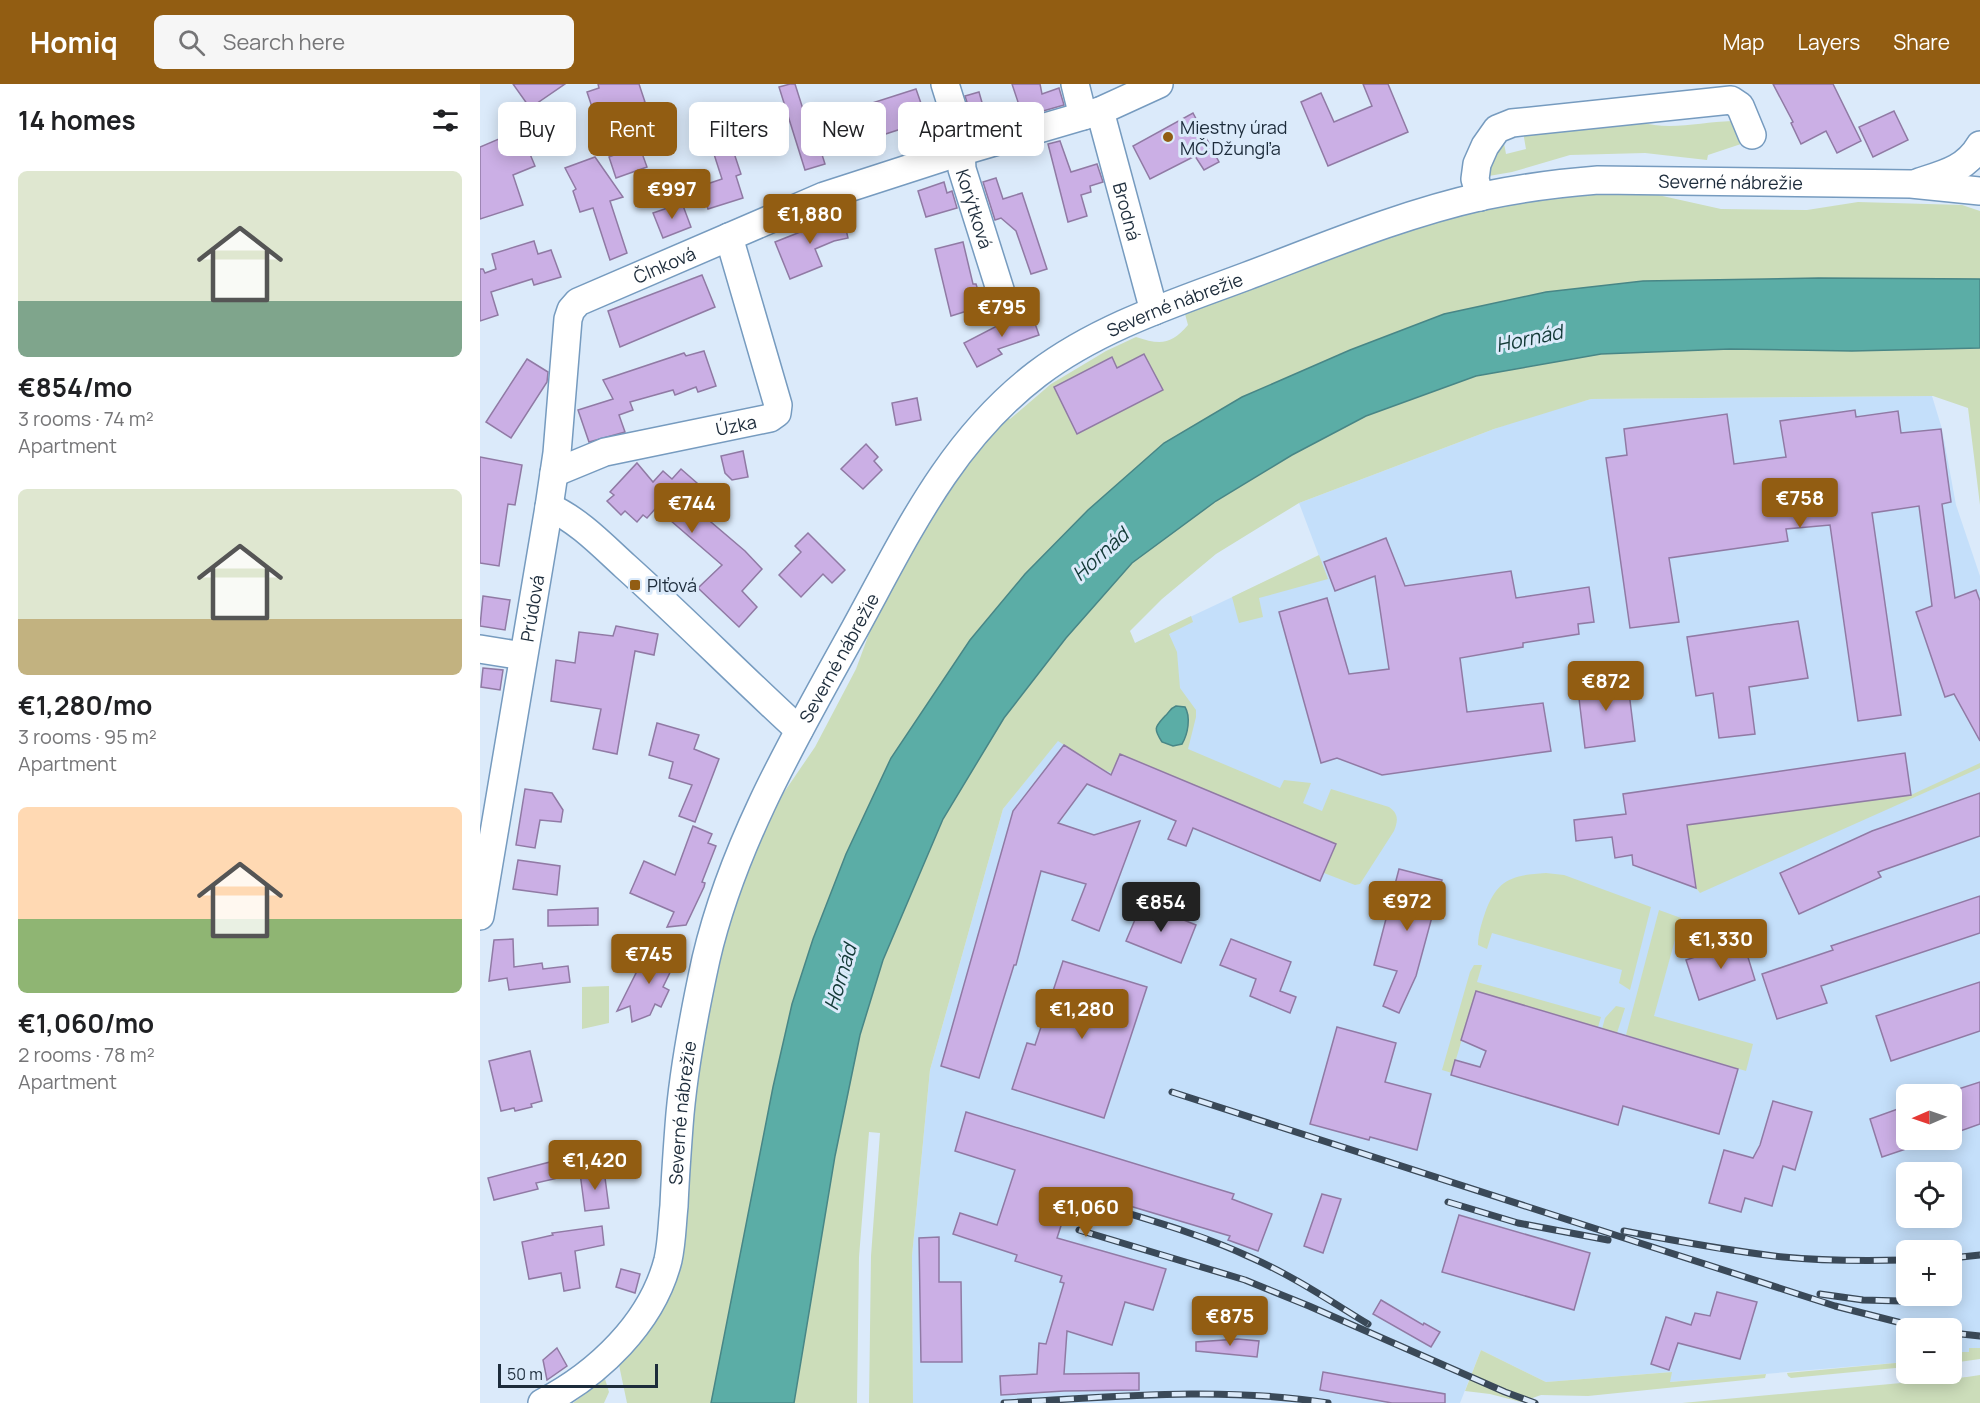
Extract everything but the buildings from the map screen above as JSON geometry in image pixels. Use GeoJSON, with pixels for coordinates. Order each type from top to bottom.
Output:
{"type":"FeatureCollection","features":[{"type":"Feature","properties":{"kind":"street","name":"Korýtková"},"geometry":{"type":"LineString","coordinates":[[945,84],[951,102]]}},
{"type":"Feature","properties":{"kind":"street","name":"Brodná"},"geometry":{"type":"LineString","coordinates":[[1075,84],[1092,113],[1154,311]]}},
{"type":"Feature","properties":{"kind":"street","name":"Člnková"},"geometry":{"type":"LineString","coordinates":[[1044,127],[1092,113],[1159,84]]}},
{"type":"Feature","properties":{"kind":"street"},"geometry":{"type":"LineString","coordinates":[[1480,197],[1475,179],[1477,164],[1485,146],[1497,129],[1512,123],[1731,100],[1740,106],[1752,135]]}},
{"type":"Feature","properties":{"kind":"street"},"geometry":{"type":"LineString","coordinates":[[1911,184],[1962,166],[1980,145]]}},
{"type":"Feature","properties":{"kind":"street","name":"Člnková"},"geometry":{"type":"LineString","coordinates":[[578,302],[824,196],[948,156]]}},
{"type":"Feature","properties":{"kind":"street","name":"Korýtková"},"geometry":{"type":"LineString","coordinates":[[960,156],[962,169],[1003,299]]}},
{"type":"Feature","properties":{"kind":"street","name":"Severné nábrežie"},"geometry":{"type":"LineString","coordinates":[[542,1403],[585,1377],[605,1360],[639,1319],[663,1276],[671,1241],[679,1122],[690,1037],[708,951],[727,889],[758,813],[799,730],[927,498],[956,455],[974,434],[998,408],[1036,375],[1073,350],[1154,311],[1368,231],[1480,197],[1598,180],[1911,184],[1980,192]]}},
{"type":"Feature","properties":{"kind":"street","name":"Úzka"},"geometry":{"type":"LineString","coordinates":[[554,473],[605,452],[770,418],[777,413],[778,405],[729,237]]}},
{"type":"Feature","properties":{"kind":"street","name":"Prúdová"},"geometry":{"type":"LineString","coordinates":[[480,916],[549,507],[568,319],[571,310],[578,302]]}},
{"type":"Feature","properties":{"kind":"street"},"geometry":{"type":"LineString","coordinates":[[549,507],[570,518],[620,561],[799,730]]}},
{"type":"Feature","properties":{"kind":"street"},"geometry":{"type":"LineString","coordinates":[[480,649],[523,656]]}},
{"type":"Feature","properties":{"kind":"shaded area"},"geometry":{"type":"Polygon","coordinates":[[[1732,121],[1747,142],[1708,155],[1707,160],[1645,153],[1570,155],[1512,172],[1483,177],[1503,138],[1506,154],[1526,149],[1523,132],[1639,122],[1674,126],[1732,121]]]}},
{"type":"Feature","properties":{"kind":"shaded area"},"geometry":{"type":"Polygon","coordinates":[[[1649,193],[1721,209],[1807,210],[1858,202],[1962,205],[1980,211],[1980,279],[1643,281],[1546,292],[1444,314],[1350,350],[1242,397],[1164,443],[1088,510],[1025,574],[970,640],[891,758],[846,854],[813,939],[792,1004],[773,1087],[711,1403],[627,1403],[619,1365],[652,1324],[676,1278],[703,1032],[722,949],[740,892],[763,831],[776,804],[815,747],[856,669],[877,612],[956,455],[998,408],[1010,419],[1051,384],[1106,351],[1136,337],[1159,342],[1170,340],[1188,325],[1185,314],[1315,263],[1427,224],[1503,205],[1558,197],[1649,193]]]}},
{"type":"Feature","properties":{"kind":"shaded area"},"geometry":{"type":"Polygon","coordinates":[[[1980,348],[1980,505],[1968,408],[1933,396],[1591,399],[1494,429],[1299,503],[1216,554],[1162,599],[1130,631],[1135,643],[1191,616],[1193,622],[1169,634],[1177,652],[1180,688],[1196,710],[1188,749],[1280,788],[1284,780],[1311,783],[1303,803],[1322,811],[1331,789],[1389,807],[1395,812],[1397,818],[1394,831],[1360,884],[1355,885],[1324,873],[1335,844],[1120,754],[1112,773],[1099,768],[1058,741],[1003,809],[930,1070],[912,1256],[913,1403],[869,1403],[871,1256],[880,1133],[869,1132],[859,1257],[857,1403],[794,1403],[835,1156],[860,1035],[883,960],[943,819],[1004,718],[1066,638],[1132,563],[1216,501],[1292,455],[1366,416],[1476,376],[1601,354],[1730,349],[1852,351],[1980,348]]]}},
{"type":"Feature","properties":{"kind":"shaded area"},"geometry":{"type":"Polygon","coordinates":[[[1932,396],[1942,429],[1956,505],[1980,576],[1980,1348],[1969,1348],[1969,1352],[1962,1352],[1962,1318],[1896,1318],[1896,1363],[1669,1382],[1671,1372],[1546,1382],[1481,1350],[1460,1403],[913,1403],[912,1256],[930,1070],[1003,809],[1135,643],[1319,556],[1299,503],[1535,415],[1591,399],[1932,396]]]}},
{"type":"Feature","properties":{"kind":"shaded area"},"geometry":{"type":"Polygon","coordinates":[[[1319,555],[1328,579],[1259,598],[1263,617],[1239,623],[1232,597],[1319,555]]]}},
{"type":"Feature","properties":{"kind":"shaded area"},"geometry":{"type":"Polygon","coordinates":[[[1980,763],[1980,768],[1700,893],[1696,888],[1687,825],[1911,795],[1980,763]]]}},
{"type":"Feature","properties":{"kind":"shaded area"},"geometry":{"type":"Polygon","coordinates":[[[1546,873],[1564,875],[1651,907],[1630,990],[1619,983],[1622,970],[1492,933],[1487,949],[1478,945],[1479,932],[1485,913],[1501,886],[1507,881],[1524,875],[1546,873]]]}},
{"type":"Feature","properties":{"kind":"shaded area"},"geometry":{"type":"Polygon","coordinates":[[[1659,910],[1681,918],[1654,1016],[1753,1044],[1746,1071],[1626,1035],[1659,910]]]}},
{"type":"Feature","properties":{"kind":"shaded area"},"geometry":{"type":"Polygon","coordinates":[[[1474,965],[1482,965],[1477,982],[1601,1017],[1598,1027],[1476,991],[1452,1073],[1442,1070],[1474,965]]]}},
{"type":"Feature","properties":{"kind":"shaded area"},"geometry":{"type":"Polygon","coordinates":[[[609,986],[609,1023],[582,1029],[582,987],[609,986]]]}},
{"type":"Feature","properties":{"kind":"shaded area"},"geometry":{"type":"Polygon","coordinates":[[[1616,1006],[1625,1008],[1617,1033],[1602,1029],[1605,1018],[1616,1006]]]}},
{"type":"Feature","properties":{"kind":"shaded area"},"geometry":{"type":"Polygon","coordinates":[[[1969,1348],[1980,1348],[1980,1359],[1962,1362],[1962,1352],[1969,1352],[1969,1348]]]}},
{"type":"Feature","properties":{"kind":"shaded area"},"geometry":{"type":"Polygon","coordinates":[[[1481,1350],[1546,1382],[1672,1372],[1670,1382],[1766,1374],[1765,1378],[1588,1396],[1541,1395],[1521,1402],[1490,1394],[1465,1391],[1481,1350]]]}},
{"type":"Feature","properties":{"kind":"shaded area"},"geometry":{"type":"Polygon","coordinates":[[[1896,1363],[1896,1368],[1791,1378],[1787,1373],[1896,1363]]]}},
{"type":"Feature","properties":{"kind":"shaded area"},"geometry":{"type":"Polygon","coordinates":[[[1980,1375],[1980,1403],[1682,1403],[1896,1383],[1962,1384],[1962,1377],[1980,1375]]]}},
{"type":"Feature","properties":{"kind":"shaded area"},"geometry":{"type":"Polygon","coordinates":[[[605,1379],[609,1392],[604,1403],[573,1403],[605,1379]]]}},
{"type":"Feature","properties":{"kind":"water","name":"Hornád"},"geometry":{"type":"Polygon","coordinates":[[[1819,278],[1980,279],[1980,348],[1852,351],[1730,349],[1601,354],[1476,376],[1366,416],[1292,455],[1216,501],[1132,563],[1066,638],[1004,718],[943,819],[883,960],[860,1035],[835,1156],[794,1403],[711,1403],[773,1087],[792,1004],[813,939],[846,854],[891,758],[970,640],[1025,574],[1088,510],[1164,443],[1242,397],[1350,350],[1444,314],[1546,292],[1643,281],[1819,278]]]}},
{"type":"Feature","properties":{"kind":"water"},"geometry":{"type":"Polygon","coordinates":[[[1176,706],[1185,707],[1188,726],[1182,744],[1173,746],[1162,742],[1156,728],[1176,706]]]}},
{"type":"Feature","properties":{"kind":"railway"},"geometry":{"type":"LineString","coordinates":[[1172,1092],[1835,1306],[1896,1322]]}},
{"type":"Feature","properties":{"kind":"railway"},"geometry":{"type":"LineString","coordinates":[[1087,1201],[1170,1226],[1232,1249],[1282,1273],[1368,1324]]}},
{"type":"Feature","properties":{"kind":"railway"},"geometry":{"type":"LineString","coordinates":[[1448,1202],[1518,1223],[1608,1240]]}},
{"type":"Feature","properties":{"kind":"railway"},"geometry":{"type":"LineString","coordinates":[[1079,1230],[1245,1280],[1535,1403]]}},
{"type":"Feature","properties":{"kind":"railway"},"geometry":{"type":"LineString","coordinates":[[1624,1231],[1783,1257],[1896,1260]]}},
{"type":"Feature","properties":{"kind":"railway"},"geometry":{"type":"LineString","coordinates":[[1962,1257],[1980,1255]]}},
{"type":"Feature","properties":{"kind":"railway"},"geometry":{"type":"LineString","coordinates":[[1820,1294],[1863,1300],[1896,1301]]}},
{"type":"Feature","properties":{"kind":"railway"},"geometry":{"type":"LineString","coordinates":[[1962,1334],[1980,1336]]}},
{"type":"Feature","properties":{"kind":"railway"},"geometry":{"type":"LineString","coordinates":[[1004,1403],[1166,1394],[1247,1395],[1328,1403]]}},
{"type":"Feature","properties":{"kind":"place","name":"Miestny úrad MČ Džungľa"},"geometry":{"type":"Point","coordinates":[1168,137]}},
{"type":"Feature","properties":{"kind":"place","name":"Plťová"},"geometry":{"type":"Point","coordinates":[635,585]}}]}
